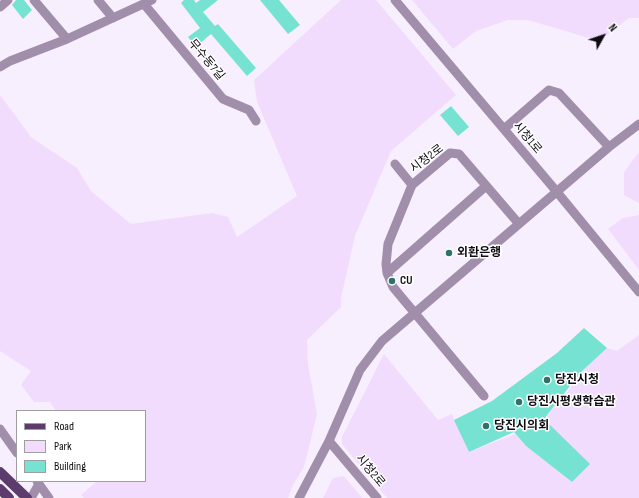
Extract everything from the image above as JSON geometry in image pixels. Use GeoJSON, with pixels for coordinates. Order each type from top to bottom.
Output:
{"type":"FeatureCollection","features":[{"type":"Feature","properties":{"kind":"main road"},"geometry":{"type":"LineString","coordinates":[[0,472],[27,498]]}},
{"type":"Feature","properties":{"kind":"main road"},"geometry":{"type":"LineString","coordinates":[[0,489],[10,498]]}},
{"type":"Feature","properties":{"kind":"street"},"geometry":{"type":"LineString","coordinates":[[0,7],[8,0]]}},
{"type":"Feature","properties":{"kind":"street"},"geometry":{"type":"LineString","coordinates":[[34,0],[67,39]]}},
{"type":"Feature","properties":{"kind":"street"},"geometry":{"type":"LineString","coordinates":[[98,0],[113,18]]}},
{"type":"Feature","properties":{"kind":"street","name":"시청1로"},"geometry":{"type":"LineString","coordinates":[[395,0],[639,292]]}},
{"type":"Feature","properties":{"kind":"street","name":"무수동7길"},"geometry":{"type":"LineString","coordinates":[[0,67],[10,61],[67,39],[148,2],[223,99],[249,110],[256,121]]}},
{"type":"Feature","properties":{"kind":"street"},"geometry":{"type":"LineString","coordinates":[[504,129],[549,90],[559,93],[609,147]]}},
{"type":"Feature","properties":{"kind":"street"},"geometry":{"type":"LineString","coordinates":[[299,498],[329,441],[360,370],[382,341],[609,147],[639,124]]}},
{"type":"Feature","properties":{"kind":"street","name":"시청2로"},"geometry":{"type":"LineString","coordinates":[[484,396],[394,287],[387,273],[386,264],[388,244],[412,185],[450,153],[459,154],[519,224]]}},
{"type":"Feature","properties":{"kind":"street"},"geometry":{"type":"LineString","coordinates":[[395,164],[412,185]]}},
{"type":"Feature","properties":{"kind":"street"},"geometry":{"type":"LineString","coordinates":[[387,273],[486,186]]}},
{"type":"Feature","properties":{"kind":"street"},"geometry":{"type":"LineString","coordinates":[[388,244],[391,257],[395,263],[400,262]]}},
{"type":"Feature","properties":{"kind":"street"},"geometry":{"type":"LineString","coordinates":[[0,429],[16,452]]}},
{"type":"Feature","properties":{"kind":"street","name":"시청2로"},"geometry":{"type":"LineString","coordinates":[[329,441],[377,498]]}},
{"type":"Feature","properties":{"kind":"street"},"geometry":{"type":"LineString","coordinates":[[31,498],[38,483],[49,498]]}},
{"type":"Feature","properties":{"kind":"green space"},"geometry":{"type":"Polygon","coordinates":[[[341,0],[376,0],[456,95],[391,151],[355,236],[341,298],[341,307],[307,340],[308,364],[317,414],[304,467],[293,485],[288,498],[84,498],[81,495],[96,482],[146,482],[146,410],[55,410],[50,402],[34,402],[21,385],[31,371],[0,351],[0,95],[31,137],[77,168],[91,191],[131,224],[212,213],[228,217],[237,237],[297,196],[257,102],[254,80],[341,0]]]}},
{"type":"Feature","properties":{"kind":"green space"},"geometry":{"type":"Polygon","coordinates":[[[412,0],[639,0],[639,18],[629,18],[599,41],[528,20],[508,20],[476,31],[453,49],[412,0]]]}},
{"type":"Feature","properties":{"kind":"green space"},"geometry":{"type":"Polygon","coordinates":[[[639,152],[639,203],[624,195],[624,172],[639,152]]]}},
{"type":"Feature","properties":{"kind":"green space"},"geometry":{"type":"Polygon","coordinates":[[[639,215],[639,270],[608,229],[623,218],[639,215]]]}},
{"type":"Feature","properties":{"kind":"green space"},"geometry":{"type":"Polygon","coordinates":[[[639,335],[639,498],[387,498],[342,444],[342,437],[384,354],[438,420],[452,414],[469,452],[515,434],[526,446],[572,482],[589,464],[544,419],[568,391],[581,372],[607,348],[617,351],[639,335]]]}},
{"type":"Feature","properties":{"kind":"green space"},"geometry":{"type":"Polygon","coordinates":[[[344,476],[362,498],[323,498],[333,478],[344,476]]]}},
{"type":"Feature","properties":{"kind":"building"},"geometry":{"type":"Polygon","coordinates":[[[16,0],[24,0],[32,10],[23,19],[12,5],[16,0]]]}},
{"type":"Feature","properties":{"kind":"building"},"geometry":{"type":"Polygon","coordinates":[[[184,0],[194,0],[196,3],[200,0],[218,0],[203,12],[215,26],[218,24],[256,68],[247,76],[211,34],[198,45],[196,43],[194,45],[188,37],[200,28],[181,3],[184,0]]]}},
{"type":"Feature","properties":{"kind":"building"},"geometry":{"type":"Polygon","coordinates":[[[260,0],[279,0],[300,25],[288,34],[260,0]]]}},
{"type":"Feature","properties":{"kind":"building"},"geometry":{"type":"Polygon","coordinates":[[[451,106],[469,127],[458,136],[440,115],[451,106]]]}},
{"type":"Feature","properties":{"kind":"building"},"geometry":{"type":"Polygon","coordinates":[[[584,328],[607,348],[581,372],[544,419],[590,464],[572,482],[526,446],[514,432],[469,452],[454,420],[492,401],[557,353],[584,328]]]}},
{"type":"Feature","properties":{"kind":"place","name":"외환은행"},"geometry":{"type":"Point","coordinates":[449,253]}},
{"type":"Feature","properties":{"kind":"place","name":"CU"},"geometry":{"type":"Point","coordinates":[392,281]}},
{"type":"Feature","properties":{"kind":"place","name":"당진시청"},"geometry":{"type":"Point","coordinates":[547,380]}},
{"type":"Feature","properties":{"kind":"place","name":"당진시평생학습관"},"geometry":{"type":"Point","coordinates":[519,402]}},
{"type":"Feature","properties":{"kind":"place","name":"당진시의회"},"geometry":{"type":"Point","coordinates":[486,426]}}]}
